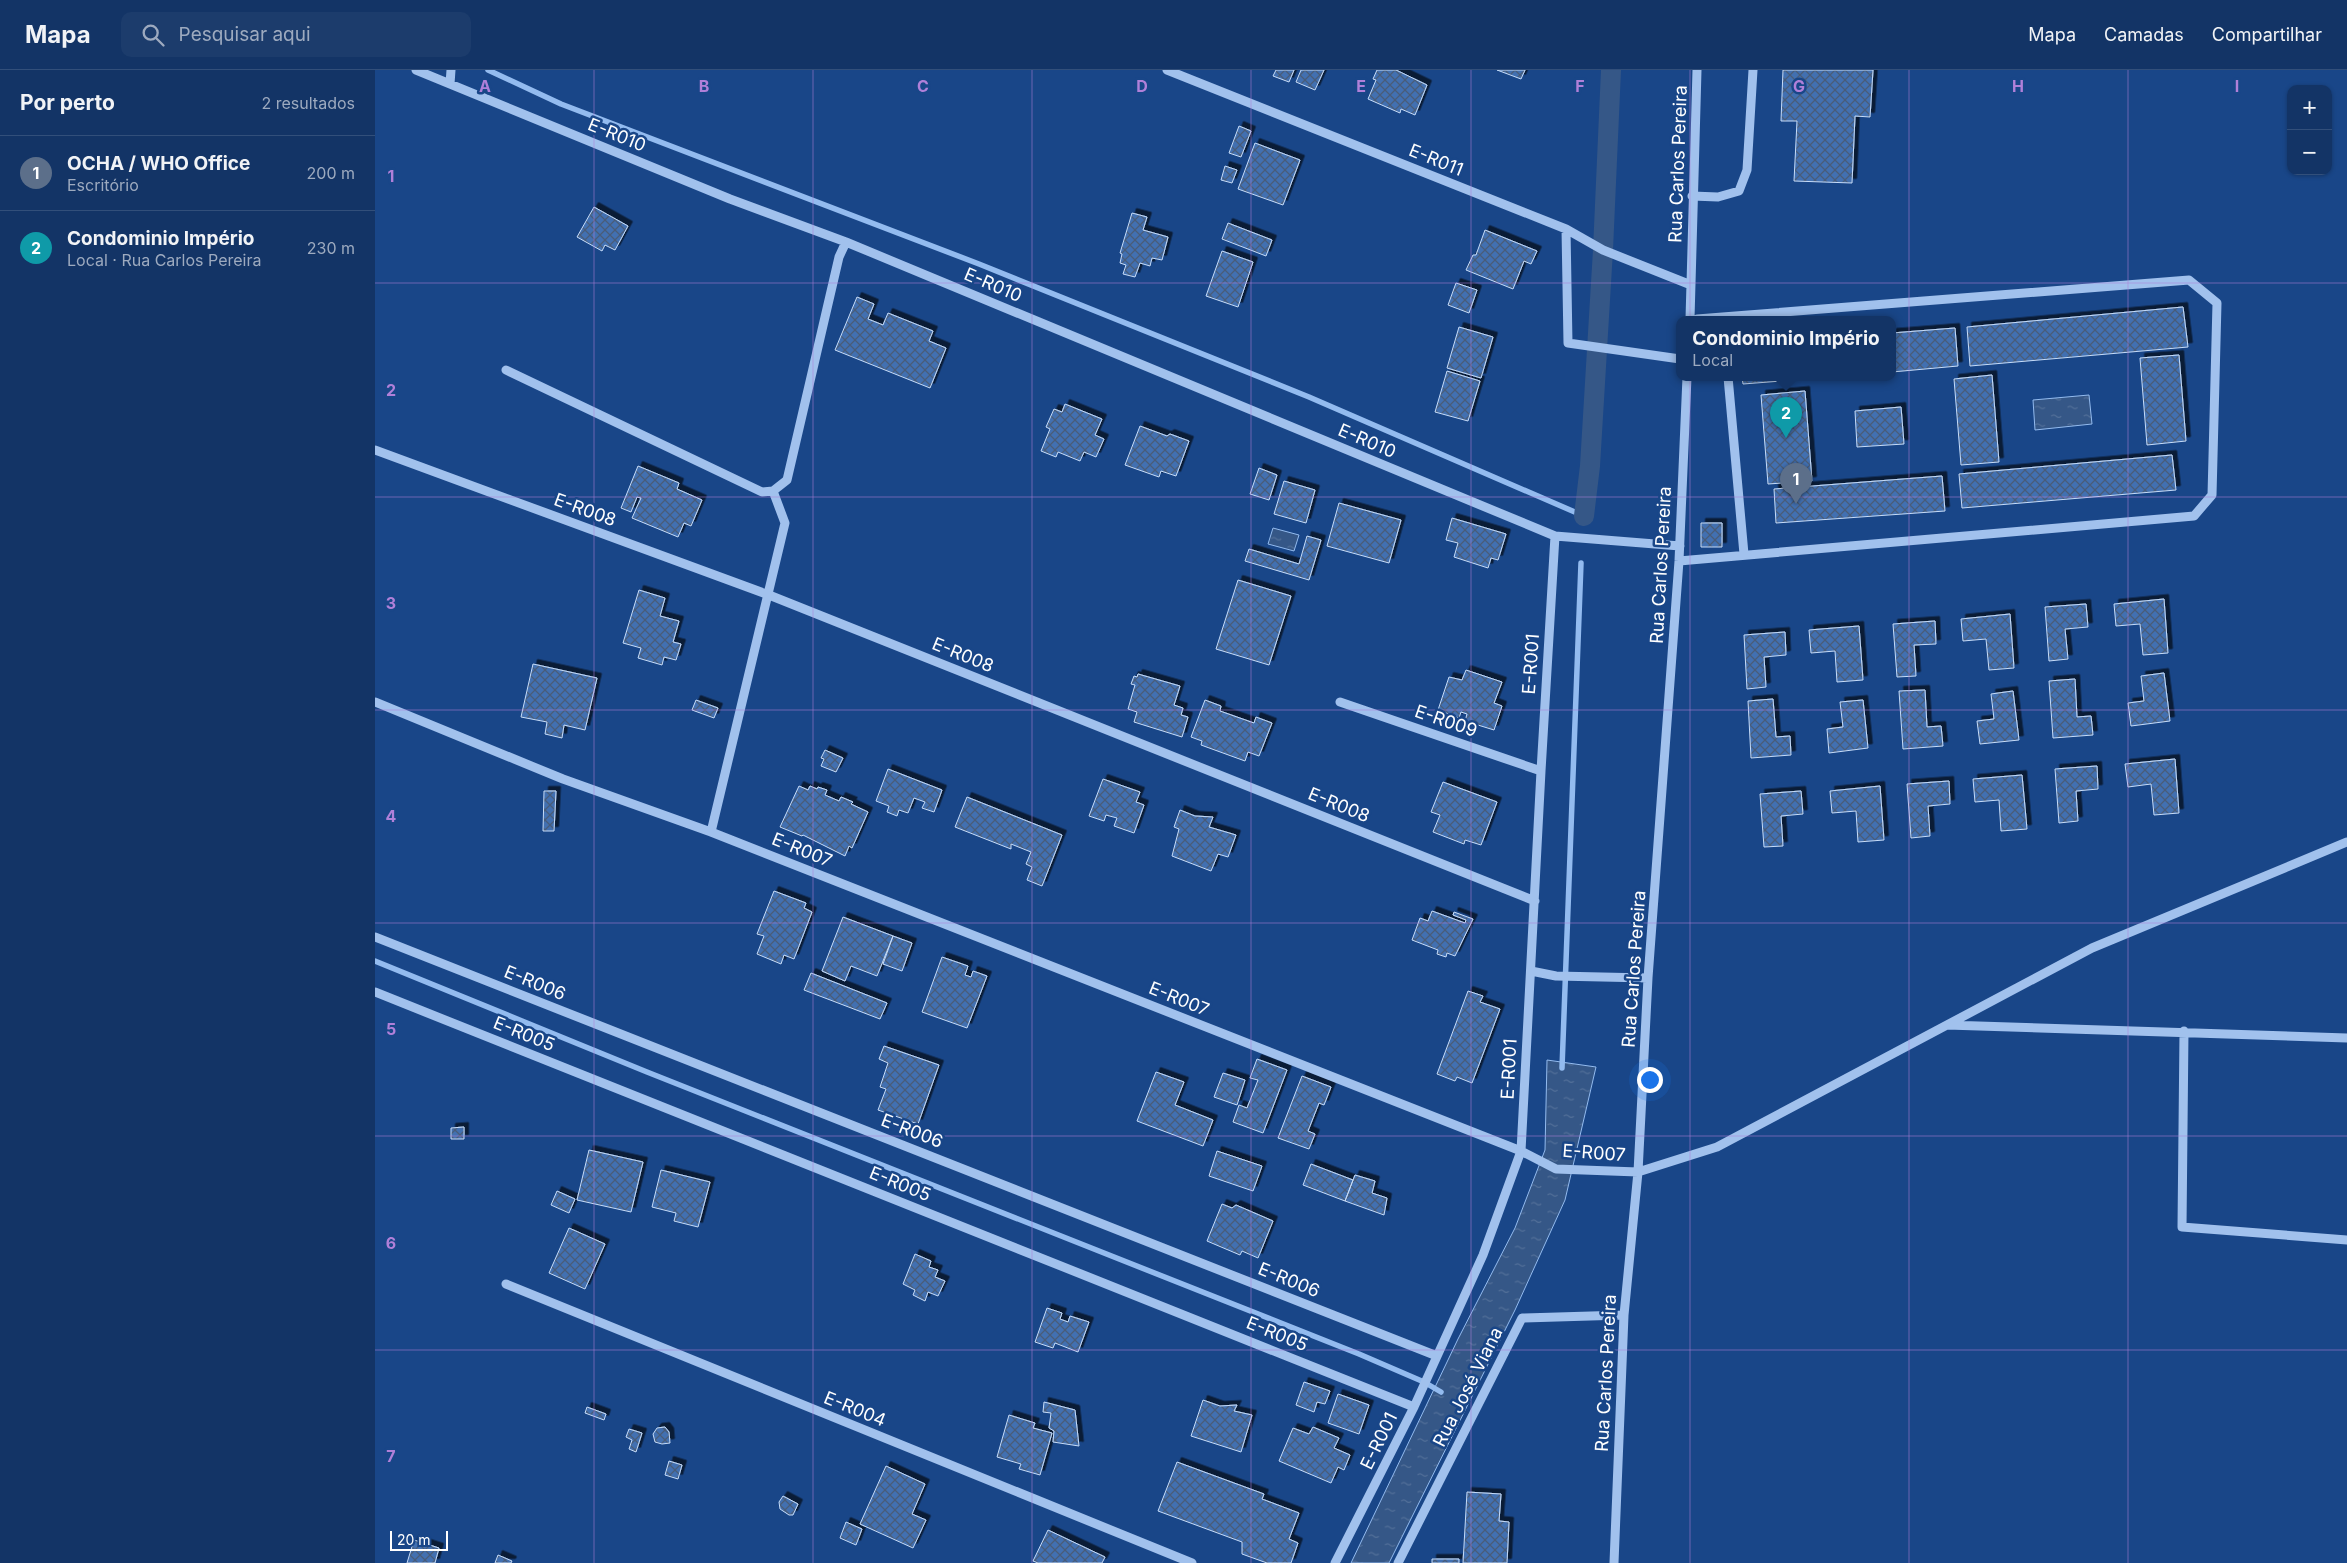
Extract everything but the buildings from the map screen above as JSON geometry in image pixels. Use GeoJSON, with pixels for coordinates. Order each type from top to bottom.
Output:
{"type":"FeatureCollection","features":[{"type":"Feature","properties":{"kind":"street","name":"E-R010"},"geometry":{"type":"LineString","coordinates":[[416,70],[730,199],[846,242],[1555,536],[1680,546]]}},
{"type":"Feature","properties":{"kind":"street"},"geometry":{"type":"LineString","coordinates":[[450,84],[451,70]]}},
{"type":"Feature","properties":{"kind":"street","name":"E-R011"},"geometry":{"type":"LineString","coordinates":[[1167,70],[1566,229],[1603,250],[1691,285]]}},
{"type":"Feature","properties":{"kind":"street","name":"Rua Carlos Pereira"},"geometry":{"type":"LineString","coordinates":[[1690,316],[1697,70]]}},
{"type":"Feature","properties":{"kind":"street"},"geometry":{"type":"LineString","coordinates":[[1692,196],[1718,197],[1739,191],[1747,170],[1753,70]]}},
{"type":"Feature","properties":{"kind":"street"},"geometry":{"type":"LineString","coordinates":[[1566,229],[1568,343],[1676,358]]}},
{"type":"Feature","properties":{"kind":"street"},"geometry":{"type":"LineString","coordinates":[[506,370],[761,492],[773,491],[787,480],[839,257],[846,242]]}},
{"type":"Feature","properties":{"kind":"street"},"geometry":{"type":"LineString","coordinates":[[1679,561],[2194,516],[2212,495],[2217,302],[2189,280],[1747,316]]}},
{"type":"Feature","properties":{"kind":"street","name":"Rua Carlos Pereira"},"geometry":{"type":"LineString","coordinates":[[1614,1563],[1624,1314],[1638,1172],[1648,978],[1680,546],[1687,381]]}},
{"type":"Feature","properties":{"kind":"street"},"geometry":{"type":"LineString","coordinates":[[1727,381],[1744,554]]}},
{"type":"Feature","properties":{"kind":"street","name":"E-R008"},"geometry":{"type":"LineString","coordinates":[[375,450],[769,595],[1535,901]]}},
{"type":"Feature","properties":{"kind":"street"},"geometry":{"type":"LineString","coordinates":[[711,832],[785,523],[773,491]]}},
{"type":"Feature","properties":{"kind":"street","name":"E-R001"},"geometry":{"type":"LineString","coordinates":[[1335,1563],[1414,1407],[1483,1255],[1521,1151],[1555,536]]}},
{"type":"Feature","properties":{"kind":"street","name":"E-R007"},"geometry":{"type":"LineString","coordinates":[[375,702],[563,779],[711,832],[1521,1151],[1556,1169],[1638,1172],[1717,1147],[2092,948],[2347,842]]}},
{"type":"Feature","properties":{"kind":"street","name":"E-R009"},"geometry":{"type":"LineString","coordinates":[[1340,702],[1541,770]]}},
{"type":"Feature","properties":{"kind":"street","name":"E-R006"},"geometry":{"type":"LineString","coordinates":[[375,937],[1437,1356]]}},
{"type":"Feature","properties":{"kind":"street"},"geometry":{"type":"LineString","coordinates":[[1531,971],[1556,976],[1648,978]]}},
{"type":"Feature","properties":{"kind":"street","name":"E-R005"},"geometry":{"type":"LineString","coordinates":[[375,992],[1414,1407]]}},
{"type":"Feature","properties":{"kind":"street"},"geometry":{"type":"LineString","coordinates":[[1946,1025],[2184,1031],[2347,1038]]}},
{"type":"Feature","properties":{"kind":"street"},"geometry":{"type":"LineString","coordinates":[[2184,1031],[2182,1227],[2347,1240]]}},
{"type":"Feature","properties":{"kind":"street","name":"E-R004"},"geometry":{"type":"LineString","coordinates":[[506,1284],[1192,1563]]}},
{"type":"Feature","properties":{"kind":"street","name":"Rua José Viana"},"geometry":{"type":"LineString","coordinates":[[1399,1563],[1522,1318],[1624,1314]]}},
{"type":"Feature","properties":{"kind":"water"},"geometry":{"type":"Polygon","coordinates":[[[2089,395],[2092,424],[2035,430],[2033,400],[2089,395]]]}},
{"type":"Feature","properties":{"kind":"water"},"geometry":{"type":"Polygon","coordinates":[[[1273,528],[1299,535],[1294,551],[1268,544],[1273,528]]]}},
{"type":"Feature","properties":{"kind":"water"},"geometry":{"type":"Polygon","coordinates":[[[1547,1060],[1596,1067],[1565,1200],[1515,1310],[1389,1563],[1351,1563],[1458,1339],[1515,1228],[1545,1150],[1547,1060]]]}},
{"type":"Feature","properties":{"kind":"waterway"},"geometry":{"type":"LineString","coordinates":[[488,70],[561,104],[979,264],[1309,397],[1584,516]]}},
{"type":"Feature","properties":{"kind":"waterway"},"geometry":{"type":"LineString","coordinates":[[1584,516],[1590,466],[1603,250],[1611,70]]}},
{"type":"Feature","properties":{"kind":"waterway"},"geometry":{"type":"LineString","coordinates":[[1562,1068],[1581,563]]}},
{"type":"Feature","properties":{"kind":"waterway"},"geometry":{"type":"LineString","coordinates":[[375,961],[647,1072],[1359,1354],[1424,1382],[1441,1392]]}},
{"type":"Feature","properties":{"kind":"place","name":"Condominio Império"},"geometry":{"type":"Point","coordinates":[1786,438]}},
{"type":"Feature","properties":{"kind":"place","name":"OCHA / WHO Office"},"geometry":{"type":"Point","coordinates":[1796,504]}}]}
